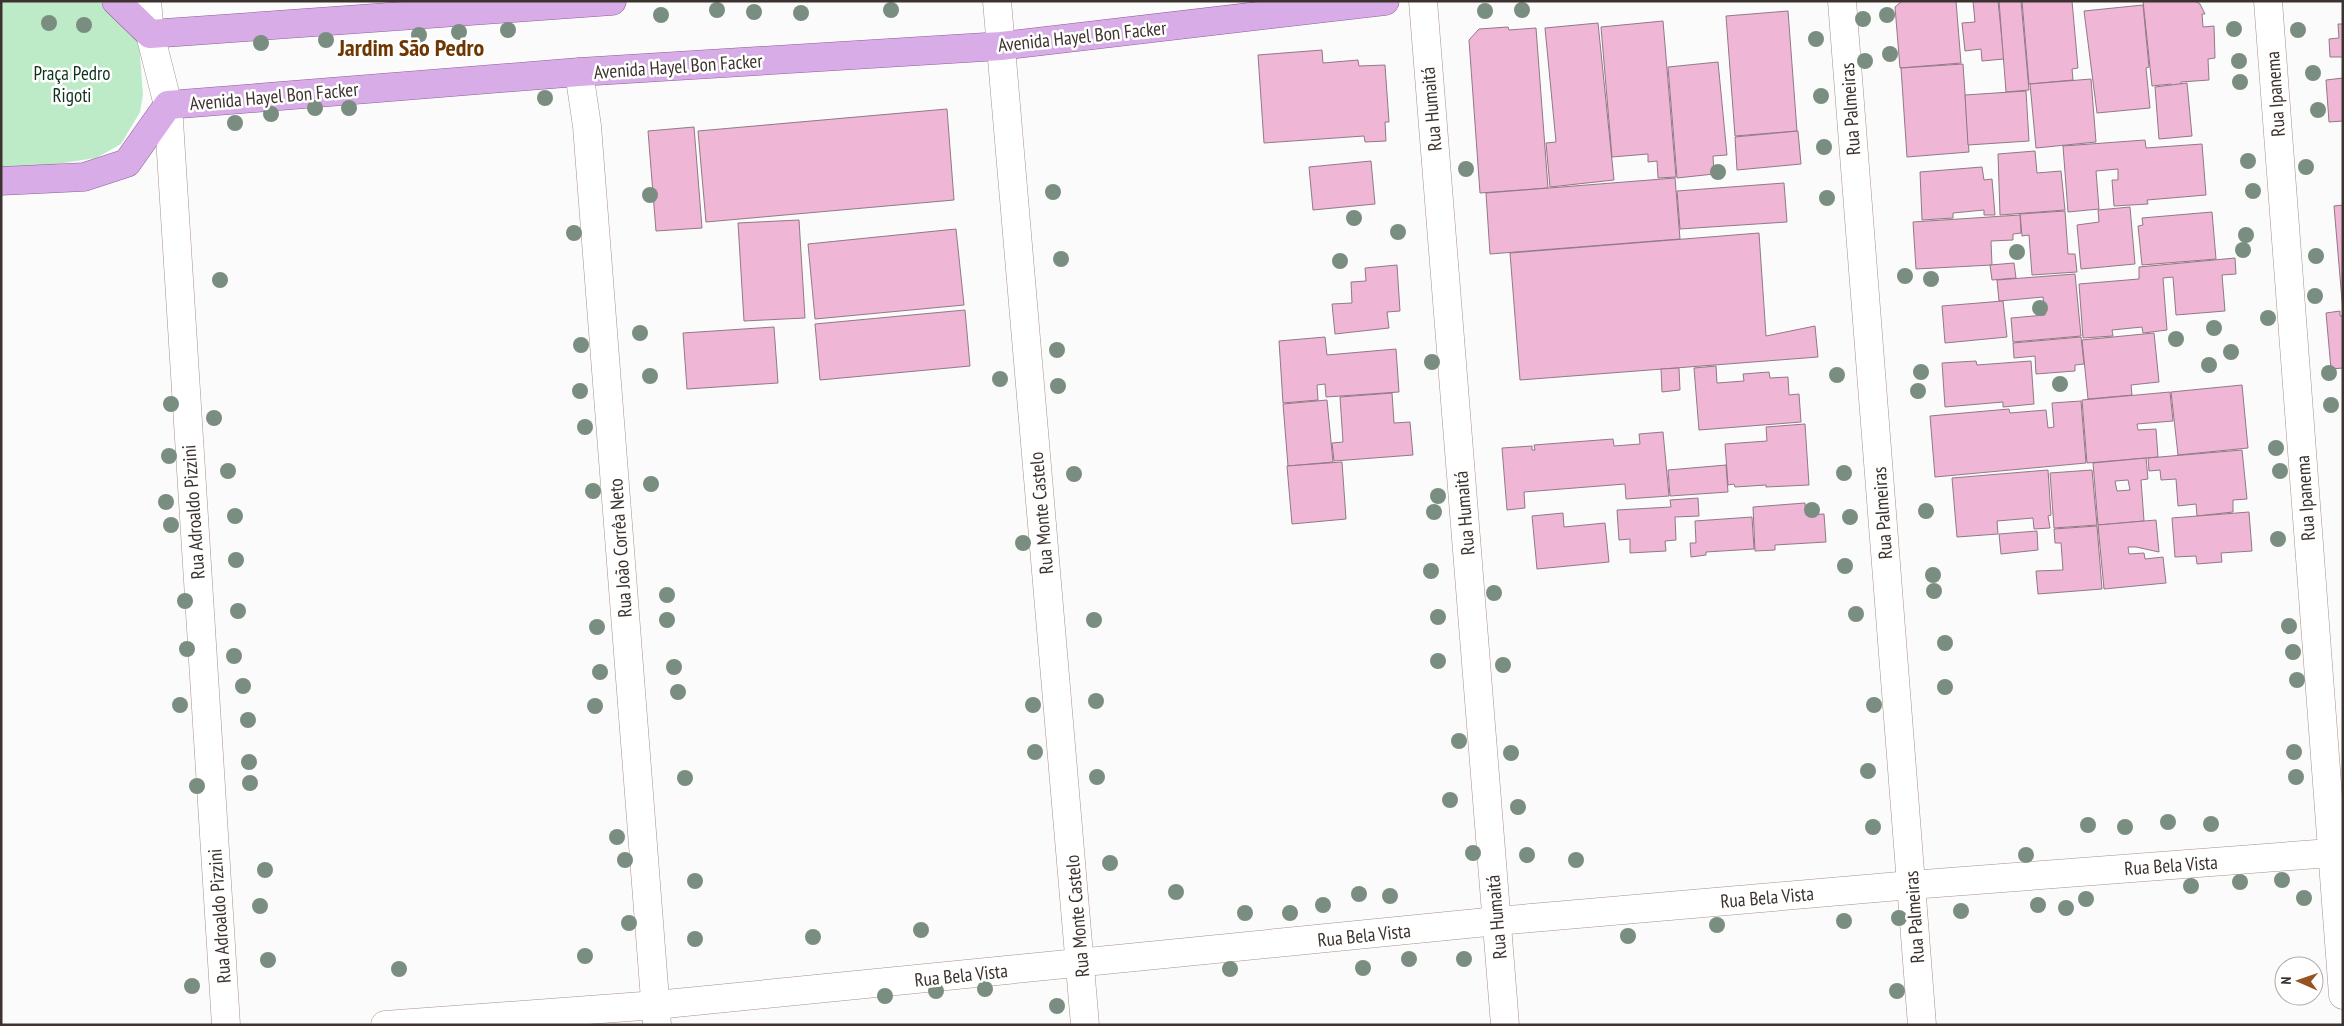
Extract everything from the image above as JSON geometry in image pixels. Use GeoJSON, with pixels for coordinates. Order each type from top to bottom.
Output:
{"type":"FeatureCollection","features":[{"type":"Feature","properties":{"kind":"main road"},"geometry":{"type":"LineString","coordinates":[[116,1],[150,34],[612,1]]}},
{"type":"Feature","properties":{"kind":"main road","name":"Avenida Hayel Bon Facker"},"geometry":{"type":"LineString","coordinates":[[1,181],[84,177],[128,163],[168,105],[579,72],[1001,46],[1385,1]]}},
{"type":"Feature","properties":{"kind":"street","name":"Rua Adroaldo Pizzini"},"geometry":{"type":"LineString","coordinates":[[147,1],[150,34],[168,105],[226,1025]]}},
{"type":"Feature","properties":{"kind":"street","name":"Rua Monte Castelo"},"geometry":{"type":"LineString","coordinates":[[997,1],[1085,1025]]}},
{"type":"Feature","properties":{"kind":"street","name":"Rua Humaitá"},"geometry":{"type":"LineString","coordinates":[[1423,1],[1505,1025]]}},
{"type":"Feature","properties":{"kind":"street","name":"Rua Palmeiras"},"geometry":{"type":"LineString","coordinates":[[1842,1],[1922,1025]]}},
{"type":"Feature","properties":{"kind":"street","name":"Rua Ipanema"},"geometry":{"type":"LineString","coordinates":[[2268,1],[2337,853],[2343,995]]}},
{"type":"Feature","properties":{"kind":"street","name":"Rua João Corrêa Neto"},"geometry":{"type":"LineString","coordinates":[[579,72],[588,146],[657,1015]]}},
{"type":"Feature","properties":{"kind":"street","name":"Rua Bela Vista"},"geometry":{"type":"LineString","coordinates":[[385,1025],[657,1015],[1081,963],[1497,921],[1911,885],[2337,853]]}},
{"type":"Feature","properties":{"kind":"green space","name":"Praça Pedro Rigoti"},"geometry":{"type":"Polygon","coordinates":[[[1,1],[100,2],[121,20],[139,42],[143,95],[140,112],[121,144],[96,158],[50,165],[1,168],[1,1]]]}},
{"type":"Feature","properties":{"kind":"building"},"geometry":{"type":"Polygon","coordinates":[[[1902,1],[1956,1],[1961,63],[1900,68],[1895,7],[1902,1]]]}},
{"type":"Feature","properties":{"kind":"building"},"geometry":{"type":"Polygon","coordinates":[[[1973,1],[1998,1],[2004,59],[1982,61],[1981,49],[1965,51],[1962,23],[1975,22],[1973,1]]]}},
{"type":"Feature","properties":{"kind":"building"},"geometry":{"type":"Polygon","coordinates":[[[1999,1],[2021,1],[2029,90],[2006,92],[1999,1]]]}},
{"type":"Feature","properties":{"kind":"building"},"geometry":{"type":"Polygon","coordinates":[[[2022,1],[2072,1],[2078,68],[2072,69],[2073,80],[2029,84],[2022,1]]]}},
{"type":"Feature","properties":{"kind":"building"},"geometry":{"type":"Polygon","coordinates":[[[2143,1],[2195,1],[2200,4],[2205,14],[2202,14],[2203,27],[2214,26],[2215,58],[2208,59],[2209,80],[2181,82],[2180,86],[2171,87],[2171,84],[2152,86],[2143,1]]]}},
{"type":"Feature","properties":{"kind":"building"},"geometry":{"type":"Polygon","coordinates":[[[2143,5],[2149,67],[2146,68],[2150,108],[2097,113],[2084,11],[2143,5]]]}},
{"type":"Feature","properties":{"kind":"building"},"geometry":{"type":"Polygon","coordinates":[[[1788,11],[1797,131],[1735,136],[1726,16],[1788,11]]]}},
{"type":"Feature","properties":{"kind":"building"},"geometry":{"type":"Polygon","coordinates":[[[1663,21],[1676,177],[1658,178],[1657,161],[1648,162],[1648,154],[1612,157],[1601,27],[1663,21]]]}},
{"type":"Feature","properties":{"kind":"building"},"geometry":{"type":"Polygon","coordinates":[[[1598,23],[1614,180],[1550,187],[1546,143],[1556,142],[1545,28],[1598,23]]]}},
{"type":"Feature","properties":{"kind":"building"},"geometry":{"type":"Polygon","coordinates":[[[2338,24],[2343,24],[2343,57],[2330,57],[2329,39],[2339,38],[2338,24]]]}},
{"type":"Feature","properties":{"kind":"building"},"geometry":{"type":"Polygon","coordinates":[[[1508,27],[1509,30],[1536,28],[1548,188],[1480,193],[1469,40],[1479,29],[1508,27]]]}},
{"type":"Feature","properties":{"kind":"building"},"geometry":{"type":"Polygon","coordinates":[[[1322,50],[1323,63],[1358,60],[1359,66],[1385,65],[1389,122],[1385,122],[1386,141],[1365,142],[1364,136],[1264,143],[1258,55],[1322,50]]]}},
{"type":"Feature","properties":{"kind":"building"},"geometry":{"type":"Polygon","coordinates":[[[1718,62],[1727,155],[1713,156],[1714,174],[1677,178],[1668,67],[1718,62]]]}},
{"type":"Feature","properties":{"kind":"building"},"geometry":{"type":"Polygon","coordinates":[[[1963,64],[1969,152],[1907,157],[1901,68],[1963,64]]]}},
{"type":"Feature","properties":{"kind":"building"},"geometry":{"type":"Polygon","coordinates":[[[2343,78],[2343,121],[2329,122],[2326,80],[2343,78]]]}},
{"type":"Feature","properties":{"kind":"building"},"geometry":{"type":"Polygon","coordinates":[[[2091,79],[2096,142],[2036,148],[2030,84],[2091,79]]]}},
{"type":"Feature","properties":{"kind":"building"},"geometry":{"type":"Polygon","coordinates":[[[2187,83],[2192,136],[2159,139],[2155,87],[2187,83]]]}},
{"type":"Feature","properties":{"kind":"building"},"geometry":{"type":"Polygon","coordinates":[[[2026,91],[2029,141],[1968,145],[1965,95],[2026,91]]]}},
{"type":"Feature","properties":{"kind":"building"},"geometry":{"type":"Polygon","coordinates":[[[947,109],[954,200],[706,222],[698,131],[947,109]]]}},
{"type":"Feature","properties":{"kind":"building"},"geometry":{"type":"Polygon","coordinates":[[[694,127],[702,228],[656,231],[648,131],[694,127]]]}},
{"type":"Feature","properties":{"kind":"building"},"geometry":{"type":"Polygon","coordinates":[[[1798,131],[1801,164],[1737,170],[1735,137],[1798,131]]]}},
{"type":"Feature","properties":{"kind":"building"},"geometry":{"type":"Polygon","coordinates":[[[2145,140],[2146,148],[2202,144],[2206,195],[2147,200],[2148,204],[2114,206],[2112,180],[2118,180],[2118,169],[2096,171],[2099,209],[2068,212],[2063,146],[2145,140]]]}},
{"type":"Feature","properties":{"kind":"building"},"geometry":{"type":"Polygon","coordinates":[[[2035,151],[2037,173],[2061,171],[2065,210],[2000,215],[1998,154],[2035,151]]]}},
{"type":"Feature","properties":{"kind":"building"},"geometry":{"type":"Polygon","coordinates":[[[1371,161],[1375,204],[1313,210],[1309,167],[1371,161]]]}},
{"type":"Feature","properties":{"kind":"building"},"geometry":{"type":"Polygon","coordinates":[[[1982,167],[1984,180],[1992,179],[1995,215],[1984,215],[1984,210],[1953,213],[1953,218],[1922,220],[1920,172],[1982,167]]]}},
{"type":"Feature","properties":{"kind":"building"},"geometry":{"type":"Polygon","coordinates":[[[1675,178],[1680,239],[1490,254],[1486,193],[1675,178]]]}},
{"type":"Feature","properties":{"kind":"building"},"geometry":{"type":"Polygon","coordinates":[[[1784,183],[1787,222],[1680,229],[1677,191],[1784,183]]]}},
{"type":"Feature","properties":{"kind":"building"},"geometry":{"type":"Polygon","coordinates":[[[2343,205],[2343,312],[2334,206],[2343,205]]]}},
{"type":"Feature","properties":{"kind":"building"},"geometry":{"type":"Polygon","coordinates":[[[2130,207],[2135,264],[2081,269],[2077,225],[2099,222],[2098,210],[2130,207]]]}},
{"type":"Feature","properties":{"kind":"building"},"geometry":{"type":"Polygon","coordinates":[[[2065,211],[2068,254],[2075,254],[2077,272],[2032,275],[2029,235],[2022,236],[2020,214],[2065,211]]]}},
{"type":"Feature","properties":{"kind":"building"},"geometry":{"type":"Polygon","coordinates":[[[2212,212],[2216,259],[2142,265],[2138,226],[2143,225],[2142,218],[2212,212]]]}},
{"type":"Feature","properties":{"kind":"building"},"geometry":{"type":"Polygon","coordinates":[[[2020,215],[2021,233],[2013,234],[2013,240],[1991,241],[1992,265],[1916,269],[1913,222],[2020,215]]]}},
{"type":"Feature","properties":{"kind":"building"},"geometry":{"type":"Polygon","coordinates":[[[799,220],[805,318],[744,321],[738,223],[799,220]]]}},
{"type":"Feature","properties":{"kind":"building"},"geometry":{"type":"Polygon","coordinates":[[[956,229],[964,305],[815,319],[808,244],[956,229]]]}},
{"type":"Feature","properties":{"kind":"building"},"geometry":{"type":"Polygon","coordinates":[[[1759,233],[1766,336],[1815,326],[1818,357],[1520,380],[1510,253],[1759,233]]]}},
{"type":"Feature","properties":{"kind":"building"},"geometry":{"type":"Polygon","coordinates":[[[2235,258],[2236,274],[2222,275],[2225,311],[2176,315],[2173,277],[2163,278],[2167,330],[2143,333],[2142,327],[2112,330],[2113,336],[2083,338],[2079,284],[2139,279],[2139,267],[2235,258]]]}},
{"type":"Feature","properties":{"kind":"building"},"geometry":{"type":"Polygon","coordinates":[[[2014,263],[2016,278],[1992,280],[1990,265],[2014,263]]]}},
{"type":"Feature","properties":{"kind":"building"},"geometry":{"type":"Polygon","coordinates":[[[1397,265],[1400,311],[1387,312],[1389,328],[1335,334],[1332,304],[1352,303],[1351,282],[1366,281],[1365,268],[1397,265]]]}},
{"type":"Feature","properties":{"kind":"building"},"geometry":{"type":"Polygon","coordinates":[[[2075,274],[2081,336],[2013,342],[2011,318],[2045,315],[2043,297],[1999,301],[1997,280],[2075,274]]]}},
{"type":"Feature","properties":{"kind":"building"},"geometry":{"type":"Polygon","coordinates":[[[2003,301],[2007,337],[1945,343],[1942,306],[2003,301]]]}},
{"type":"Feature","properties":{"kind":"building"},"geometry":{"type":"Polygon","coordinates":[[[965,310],[970,366],[820,380],[815,324],[965,310]]]}},
{"type":"Feature","properties":{"kind":"building"},"geometry":{"type":"Polygon","coordinates":[[[2340,311],[2340,316],[2343,316],[2343,368],[2331,369],[2326,313],[2340,311]]]}},
{"type":"Feature","properties":{"kind":"building"},"geometry":{"type":"Polygon","coordinates":[[[774,327],[778,383],[687,389],[683,333],[774,327]]]}},
{"type":"Feature","properties":{"kind":"building"},"geometry":{"type":"Polygon","coordinates":[[[2154,333],[2159,382],[2131,385],[2132,395],[2088,399],[2082,340],[2154,333]]]}},
{"type":"Feature","properties":{"kind":"building"},"geometry":{"type":"Polygon","coordinates":[[[1325,337],[1327,355],[1396,349],[1399,392],[1326,397],[1325,384],[1317,385],[1318,400],[1283,403],[1279,341],[1325,337]]]}},
{"type":"Feature","properties":{"kind":"building"},"geometry":{"type":"Polygon","coordinates":[[[2081,337],[2084,364],[2075,365],[2075,371],[2036,374],[2035,356],[2014,358],[2013,343],[2081,337]]]}},
{"type":"Feature","properties":{"kind":"building"},"geometry":{"type":"Polygon","coordinates":[[[1976,361],[1977,365],[2031,361],[2034,404],[2003,407],[2003,402],[1945,407],[1942,363],[1976,361]]]}},
{"type":"Feature","properties":{"kind":"building"},"geometry":{"type":"Polygon","coordinates":[[[1716,366],[1717,383],[1744,381],[1743,374],[1769,372],[1770,378],[1788,377],[1789,395],[1799,394],[1801,422],[1699,430],[1694,368],[1716,366]]]}},
{"type":"Feature","properties":{"kind":"building"},"geometry":{"type":"Polygon","coordinates":[[[1679,368],[1680,390],[1662,392],[1661,369],[1679,368]]]}},
{"type":"Feature","properties":{"kind":"building"},"geometry":{"type":"Polygon","coordinates":[[[2242,385],[2248,448],[2178,455],[2171,392],[2242,385]]]}},
{"type":"Feature","properties":{"kind":"building"},"geometry":{"type":"Polygon","coordinates":[[[2170,392],[2173,421],[2137,424],[2138,430],[2156,429],[2158,457],[2087,463],[2082,400],[2170,392]]]}},
{"type":"Feature","properties":{"kind":"building"},"geometry":{"type":"Polygon","coordinates":[[[1392,393],[1394,423],[1410,422],[1413,455],[1334,461],[1332,443],[1343,442],[1340,397],[1392,393]]]}},
{"type":"Feature","properties":{"kind":"building"},"geometry":{"type":"Polygon","coordinates":[[[1327,400],[1333,462],[1288,466],[1283,404],[1327,400]]]}},
{"type":"Feature","properties":{"kind":"building"},"geometry":{"type":"Polygon","coordinates":[[[2081,401],[2086,463],[1935,477],[1930,416],[2009,409],[2010,413],[2046,410],[2048,428],[2054,427],[2052,403],[2081,401]]]}},
{"type":"Feature","properties":{"kind":"building"},"geometry":{"type":"Polygon","coordinates":[[[1805,424],[1809,485],[1735,487],[1734,484],[1728,485],[1725,444],[1767,441],[1766,427],[1805,424]]]}},
{"type":"Feature","properties":{"kind":"building"},"geometry":{"type":"Polygon","coordinates":[[[1663,432],[1669,496],[1626,499],[1625,484],[1524,492],[1525,508],[1507,510],[1502,448],[1532,446],[1532,450],[1535,450],[1534,445],[1613,439],[1614,446],[1640,444],[1639,434],[1663,432]]]}},
{"type":"Feature","properties":{"kind":"building"},"geometry":{"type":"Polygon","coordinates":[[[2242,450],[2247,499],[2233,500],[2233,512],[2197,516],[2196,504],[2178,506],[2176,479],[2161,480],[2160,470],[2149,471],[2148,458],[2242,450]]]}},
{"type":"Feature","properties":{"kind":"building"},"geometry":{"type":"Polygon","coordinates":[[[2146,458],[2148,479],[2141,480],[2144,521],[2098,525],[2093,463],[2146,458]],[[2128,480],[2115,481],[2117,491],[2130,490],[2128,480]]]}},
{"type":"Feature","properties":{"kind":"building"},"geometry":{"type":"Polygon","coordinates":[[[1342,462],[1346,519],[1292,524],[1287,466],[1342,462]]]}},
{"type":"Feature","properties":{"kind":"building"},"geometry":{"type":"Polygon","coordinates":[[[1726,465],[1728,492],[1670,496],[1668,470],[1726,465]]]}},
{"type":"Feature","properties":{"kind":"building"},"geometry":{"type":"Polygon","coordinates":[[[2048,470],[2051,515],[2048,516],[2050,528],[2034,529],[2033,518],[1997,521],[1998,534],[1957,537],[1952,478],[2048,470]]]}},
{"type":"Feature","properties":{"kind":"building"},"geometry":{"type":"Polygon","coordinates":[[[2092,470],[2097,525],[2054,528],[2050,473],[2092,470]]]}},
{"type":"Feature","properties":{"kind":"building"},"geometry":{"type":"Polygon","coordinates":[[[1698,498],[1699,516],[1675,517],[1676,540],[1665,541],[1666,551],[1630,553],[1630,539],[1619,540],[1617,510],[1671,507],[1670,500],[1698,498]]]}},
{"type":"Feature","properties":{"kind":"building"},"geometry":{"type":"Polygon","coordinates":[[[1805,503],[1806,515],[1824,514],[1826,542],[1775,545],[1775,550],[1755,551],[1753,507],[1805,503]]]}},
{"type":"Feature","properties":{"kind":"building"},"geometry":{"type":"Polygon","coordinates":[[[2249,512],[2252,551],[2221,553],[2222,562],[2197,564],[2196,556],[2175,557],[2172,518],[2249,512]]]}},
{"type":"Feature","properties":{"kind":"building"},"geometry":{"type":"Polygon","coordinates":[[[1563,513],[1564,527],[1605,523],[1609,562],[1537,569],[1532,516],[1563,513]]]}},
{"type":"Feature","properties":{"kind":"building"},"geometry":{"type":"Polygon","coordinates":[[[1752,517],[1754,549],[1706,552],[1706,555],[1691,557],[1690,543],[1696,543],[1695,521],[1752,517]]]}},
{"type":"Feature","properties":{"kind":"building"},"geometry":{"type":"Polygon","coordinates":[[[2156,520],[2159,552],[2128,547],[2129,554],[2144,553],[2145,559],[2163,557],[2166,583],[2104,589],[2098,525],[2156,520]]]}},
{"type":"Feature","properties":{"kind":"building"},"geometry":{"type":"Polygon","coordinates":[[[2097,526],[2102,589],[2038,594],[2036,571],[2063,570],[2061,543],[2055,543],[2054,529],[2097,526]]]}},
{"type":"Feature","properties":{"kind":"building"},"geometry":{"type":"Polygon","coordinates":[[[2037,531],[2038,550],[2001,554],[1999,534],[2037,531]]]}},
{"type":"Feature","properties":{"kind":"district","name":"Jardim São Pedro"},"geometry":{"type":"Point","coordinates":[411,47]}}]}
